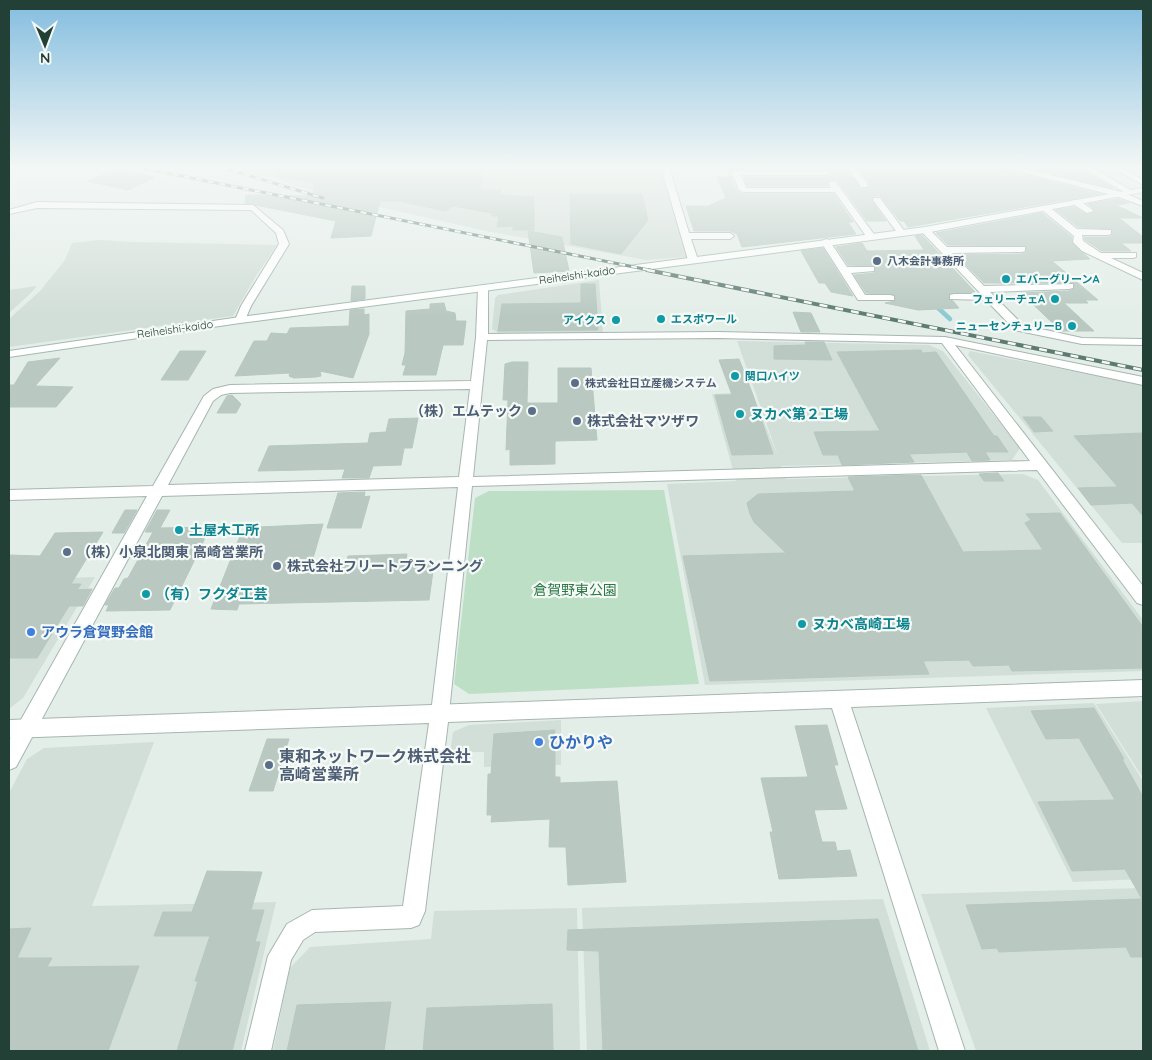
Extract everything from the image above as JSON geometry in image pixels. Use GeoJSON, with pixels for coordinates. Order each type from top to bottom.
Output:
{"type":"FeatureCollection","features":[{"type":"Feature","properties":{"kind":"street"},"geometry":{"type":"LineString","coordinates":[[240,320],[246,306],[284,244],[280,232],[263,216]]}},
{"type":"Feature","properties":{"kind":"street"},"geometry":{"type":"LineString","coordinates":[[680,216],[693,260]]}},
{"type":"Feature","properties":{"kind":"street"},"geometry":{"type":"LineString","coordinates":[[856,216],[871,237]]}},
{"type":"Feature","properties":{"kind":"street"},"geometry":{"type":"LineString","coordinates":[[889,216],[902,233]]}},
{"type":"Feature","properties":{"kind":"street","name":"Reiheishi-kaido"},"geometry":{"type":"LineString","coordinates":[[9,354],[240,320],[925,230],[999,216]]}},
{"type":"Feature","properties":{"kind":"street"},"geometry":{"type":"LineString","coordinates":[[1056,216],[1078,235],[1078,242],[1085,249],[1143,277]]}},
{"type":"Feature","properties":{"kind":"street"},"geometry":{"type":"LineString","coordinates":[[925,230],[1013,323],[1029,332],[1082,341],[1143,342]]}},
{"type":"Feature","properties":{"kind":"street"},"geometry":{"type":"LineString","coordinates":[[1075,232],[1108,232]]}},
{"type":"Feature","properties":{"kind":"street"},"geometry":{"type":"LineString","coordinates":[[686,236],[730,236]]}},
{"type":"Feature","properties":{"kind":"street"},"geometry":{"type":"LineString","coordinates":[[826,242],[862,298],[890,298]]}},
{"type":"Feature","properties":{"kind":"street"},"geometry":{"type":"LineString","coordinates":[[944,250],[1022,249]]}},
{"type":"Feature","properties":{"kind":"street"},"geometry":{"type":"LineString","coordinates":[[1099,255],[1133,255]]}},
{"type":"Feature","properties":{"kind":"street"},"geometry":{"type":"LineString","coordinates":[[844,270],[871,269]]}},
{"type":"Feature","properties":{"kind":"street"},"geometry":{"type":"LineString","coordinates":[[954,297],[1069,286]]}},
{"type":"Feature","properties":{"kind":"street"},"geometry":{"type":"LineString","coordinates":[[258,1051],[280,956],[295,932],[312,921],[411,917],[414,911],[440,713],[477,385],[482,337],[483,288]]}},
{"type":"Feature","properties":{"kind":"street"},"geometry":{"type":"LineString","coordinates":[[482,337],[718,334],[945,340],[1143,381]]}},
{"type":"Feature","properties":{"kind":"street"},"geometry":{"type":"LineString","coordinates":[[945,340],[1143,598]]}},
{"type":"Feature","properties":{"kind":"street"},"geometry":{"type":"LineString","coordinates":[[9,760],[18,728],[157,491],[208,399],[217,392],[230,389],[477,385]]}},
{"type":"Feature","properties":{"kind":"street"},"geometry":{"type":"LineString","coordinates":[[9,495],[1040,465]]}},
{"type":"Feature","properties":{"kind":"street"},"geometry":{"type":"LineString","coordinates":[[18,728],[1143,688]]}},
{"type":"Feature","properties":{"kind":"street"},"geometry":{"type":"LineString","coordinates":[[839,700],[952,1051]]}},
{"type":"Feature","properties":{"kind":"shaded area"},"geometry":{"type":"Polygon","coordinates":[[[421,216],[674,216],[686,257],[646,260],[486,231],[421,216]]]}},
{"type":"Feature","properties":{"kind":"shaded area"},"geometry":{"type":"Polygon","coordinates":[[[100,240],[277,245],[256,276],[233,316],[9,347],[9,319],[40,291],[65,260],[72,243],[100,240]]]}},
{"type":"Feature","properties":{"kind":"shaded area"},"geometry":{"type":"Polygon","coordinates":[[[599,280],[603,333],[500,334],[492,329],[495,298],[498,295],[599,280]]]}},
{"type":"Feature","properties":{"kind":"shaded area"},"geometry":{"type":"Polygon","coordinates":[[[37,286],[30,294],[9,313],[9,290],[37,286]]]}},
{"type":"Feature","properties":{"kind":"shaded area"},"geometry":{"type":"Polygon","coordinates":[[[737,341],[929,345],[943,351],[1020,448],[1012,460],[781,466],[786,479],[1023,474],[1038,480],[1143,620],[1143,671],[705,685],[667,484],[736,481],[712,394],[752,392],[779,459],[737,341]]]}},
{"type":"Feature","properties":{"kind":"shaded area"},"geometry":{"type":"Polygon","coordinates":[[[970,351],[1143,385],[1143,543],[1122,543],[968,355],[970,351]]]}},
{"type":"Feature","properties":{"kind":"shaded area","name":"アウラ倉賀野会館"},"geometry":{"type":"Polygon","coordinates":[[[95,577],[23,698],[9,709],[9,580],[95,577]]]}},
{"type":"Feature","properties":{"kind":"shaded area"},"geometry":{"type":"Polygon","coordinates":[[[1143,701],[1143,778],[1096,704],[1143,701]]]}},
{"type":"Feature","properties":{"kind":"shaded area"},"geometry":{"type":"Polygon","coordinates":[[[1094,703],[1143,781],[1143,879],[1073,882],[986,708],[1094,703]]]}},
{"type":"Feature","properties":{"kind":"shaded area"},"geometry":{"type":"Polygon","coordinates":[[[561,720],[561,765],[484,767],[484,752],[450,752],[453,732],[469,725],[561,720]]]}},
{"type":"Feature","properties":{"kind":"shaded area"},"geometry":{"type":"Polygon","coordinates":[[[154,742],[92,906],[276,902],[241,1051],[9,1051],[9,793],[27,759],[44,748],[154,742]]]}},
{"type":"Feature","properties":{"kind":"shaded area"},"geometry":{"type":"Polygon","coordinates":[[[1143,888],[1143,1051],[976,1051],[921,894],[1143,888]]]}},
{"type":"Feature","properties":{"kind":"shaded area"},"geometry":{"type":"Polygon","coordinates":[[[883,899],[930,1051],[587,1051],[582,908],[883,899]]]}},
{"type":"Feature","properties":{"kind":"shaded area"},"geometry":{"type":"Polygon","coordinates":[[[577,908],[580,1051],[273,1051],[290,968],[310,947],[431,939],[434,911],[577,908]]]}},
{"type":"Feature","properties":{"kind":"green space","name":"倉賀野東公園"},"geometry":{"type":"Polygon","coordinates":[[[664,490],[699,684],[469,694],[454,684],[475,498],[489,491],[664,490]]]}},
{"type":"Feature","properties":{"kind":"building"},"geometry":{"type":"Polygon","coordinates":[[[313,216],[376,216],[371,236],[331,238],[336,221],[313,216]]]}},
{"type":"Feature","properties":{"kind":"building"},"geometry":{"type":"Polygon","coordinates":[[[499,216],[534,216],[534,230],[513,230],[513,226],[497,227],[499,216]]]}},
{"type":"Feature","properties":{"kind":"building"},"geometry":{"type":"Polygon","coordinates":[[[570,216],[647,216],[648,220],[621,254],[571,244],[570,216]]]}},
{"type":"Feature","properties":{"kind":"building"},"geometry":{"type":"Polygon","coordinates":[[[689,216],[849,216],[853,222],[848,222],[856,234],[742,247],[737,234],[730,231],[694,231],[689,216]]]}},
{"type":"Feature","properties":{"kind":"building"},"geometry":{"type":"Polygon","coordinates":[[[864,216],[883,216],[886,221],[867,221],[864,216]]]}},
{"type":"Feature","properties":{"kind":"building"},"geometry":{"type":"Polygon","coordinates":[[[896,216],[969,216],[908,227],[904,221],[900,221],[896,216]]]}},
{"type":"Feature","properties":{"kind":"building"},"geometry":{"type":"Polygon","coordinates":[[[1024,216],[1046,216],[1072,237],[1072,243],[1090,259],[1052,261],[1098,300],[1085,300],[1088,303],[1064,303],[1094,331],[1061,331],[1021,293],[1069,291],[1074,289],[1074,283],[984,283],[956,255],[1022,254],[1027,252],[1026,246],[948,245],[936,233],[1024,216]]]}},
{"type":"Feature","properties":{"kind":"building"},"geometry":{"type":"Polygon","coordinates":[[[1064,216],[1140,216],[1143,218],[1119,218],[1143,237],[1143,243],[1121,243],[1131,251],[1102,251],[1085,240],[1084,237],[1109,237],[1113,235],[1112,229],[1078,227],[1064,216]]]}},
{"type":"Feature","properties":{"kind":"building"},"geometry":{"type":"Polygon","coordinates":[[[528,231],[562,237],[569,271],[534,273],[528,231]]]}},
{"type":"Feature","properties":{"kind":"building"},"geometry":{"type":"Polygon","coordinates":[[[922,235],[975,292],[949,294],[949,300],[953,301],[959,308],[918,310],[885,303],[895,301],[895,295],[866,293],[854,275],[874,273],[875,266],[848,265],[836,247],[862,243],[867,251],[924,250],[915,236],[922,235]]]}},
{"type":"Feature","properties":{"kind":"building"},"geometry":{"type":"Polygon","coordinates":[[[823,248],[853,296],[831,292],[825,283],[819,283],[801,251],[823,248]]]}},
{"type":"Feature","properties":{"kind":"building"},"geometry":{"type":"Polygon","coordinates":[[[581,284],[595,284],[598,330],[498,331],[502,304],[581,303],[581,284]]]}},
{"type":"Feature","properties":{"kind":"building"},"geometry":{"type":"Polygon","coordinates":[[[352,286],[365,286],[365,299],[351,301],[352,286]]]}},
{"type":"Feature","properties":{"kind":"building"},"geometry":{"type":"Polygon","coordinates":[[[444,303],[446,311],[455,313],[456,321],[466,321],[463,345],[443,345],[436,375],[403,375],[406,365],[402,365],[405,353],[406,311],[430,309],[430,304],[444,303]]]}},
{"type":"Feature","properties":{"kind":"building"},"geometry":{"type":"Polygon","coordinates":[[[364,309],[364,315],[369,314],[369,334],[353,378],[320,371],[321,376],[316,377],[294,378],[289,376],[290,373],[235,376],[254,341],[267,341],[271,333],[287,334],[290,328],[349,326],[350,310],[364,309]]]}},
{"type":"Feature","properties":{"kind":"building"},"geometry":{"type":"Polygon","coordinates":[[[793,312],[811,313],[820,332],[801,332],[793,312]]]}},
{"type":"Feature","properties":{"kind":"building"},"geometry":{"type":"Polygon","coordinates":[[[805,342],[824,342],[832,360],[774,359],[774,346],[806,345],[805,342]]]}},
{"type":"Feature","properties":{"kind":"building"},"geometry":{"type":"Polygon","coordinates":[[[921,350],[922,353],[936,352],[994,436],[997,436],[1008,452],[985,452],[990,460],[972,461],[967,452],[909,454],[914,462],[842,465],[838,455],[823,455],[814,432],[880,431],[837,352],[921,350]]]}},
{"type":"Feature","properties":{"kind":"building"},"geometry":{"type":"Polygon","coordinates":[[[180,351],[206,351],[188,380],[161,380],[180,351]]]}},
{"type":"Feature","properties":{"kind":"building"},"geometry":{"type":"Polygon","coordinates":[[[60,358],[35,386],[73,387],[56,407],[9,407],[9,385],[14,385],[28,362],[60,358]]]}},
{"type":"Feature","properties":{"kind":"building"},"geometry":{"type":"Polygon","coordinates":[[[739,359],[773,454],[732,455],[715,395],[732,395],[719,360],[739,359]]]}},
{"type":"Feature","properties":{"kind":"building"},"geometry":{"type":"Polygon","coordinates":[[[528,362],[527,403],[558,403],[558,368],[591,368],[597,440],[555,441],[555,464],[510,465],[510,449],[506,450],[508,400],[503,400],[505,364],[528,362]]]}},
{"type":"Feature","properties":{"kind":"building"},"geometry":{"type":"Polygon","coordinates":[[[232,395],[241,404],[236,413],[217,413],[227,396],[232,395]]]}},
{"type":"Feature","properties":{"kind":"building"},"geometry":{"type":"Polygon","coordinates":[[[1023,417],[1041,417],[1053,431],[1034,432],[1023,417]]]}},
{"type":"Feature","properties":{"kind":"building"},"geometry":{"type":"Polygon","coordinates":[[[418,418],[412,448],[404,448],[401,465],[373,466],[369,478],[342,478],[345,469],[258,471],[269,446],[368,443],[370,433],[386,432],[389,419],[418,418]]]}},
{"type":"Feature","properties":{"kind":"building"},"geometry":{"type":"Polygon","coordinates":[[[1143,433],[1143,516],[1132,503],[1091,505],[1078,488],[1118,487],[1074,436],[1143,433]]]}},
{"type":"Feature","properties":{"kind":"building"},"geometry":{"type":"Polygon","coordinates":[[[998,473],[1004,481],[984,481],[979,474],[998,473]]]}},
{"type":"Feature","properties":{"kind":"building"},"geometry":{"type":"Polygon","coordinates":[[[921,475],[963,552],[1043,550],[1025,523],[1031,520],[1026,514],[1060,513],[1143,627],[1143,668],[1012,671],[1009,665],[973,666],[969,660],[923,661],[929,674],[710,681],[683,556],[786,553],[754,522],[750,514],[747,503],[758,494],[855,491],[848,477],[921,475]]]}},
{"type":"Feature","properties":{"kind":"building"},"geometry":{"type":"Polygon","coordinates":[[[365,492],[364,497],[370,496],[361,528],[327,528],[338,493],[365,492]]]}},
{"type":"Feature","properties":{"kind":"building"},"geometry":{"type":"Polygon","coordinates":[[[125,510],[137,510],[124,533],[112,533],[125,510]]]}},
{"type":"Feature","properties":{"kind":"building"},"geometry":{"type":"Polygon","coordinates":[[[157,510],[170,510],[160,528],[210,527],[170,610],[106,611],[109,605],[105,605],[115,588],[119,588],[124,579],[128,578],[153,532],[145,532],[157,510]]]}},
{"type":"Feature","properties":{"kind":"building"},"geometry":{"type":"Polygon","coordinates":[[[323,524],[311,565],[346,564],[348,556],[407,554],[405,565],[434,564],[429,600],[239,604],[237,610],[211,609],[240,536],[256,536],[260,527],[323,524]]]}},
{"type":"Feature","properties":{"kind":"building"},"geometry":{"type":"Polygon","coordinates":[[[103,532],[71,584],[81,584],[77,590],[92,589],[83,606],[69,606],[37,658],[9,658],[9,555],[40,556],[55,533],[103,532]]]}},
{"type":"Feature","properties":{"kind":"building"},"geometry":{"type":"Polygon","coordinates":[[[1094,708],[1124,759],[1122,759],[1143,797],[1143,957],[1131,957],[1126,947],[999,952],[997,948],[982,949],[966,905],[1142,899],[1125,869],[1072,871],[1038,802],[1115,800],[1079,738],[1046,739],[1031,711],[1094,708]]]}},
{"type":"Feature","properties":{"kind":"building"},"geometry":{"type":"Polygon","coordinates":[[[827,725],[838,765],[834,765],[847,809],[814,810],[822,842],[835,842],[837,851],[850,850],[857,876],[779,879],[770,832],[773,832],[761,778],[808,777],[795,726],[827,725]]]}},
{"type":"Feature","properties":{"kind":"building"},"geometry":{"type":"Polygon","coordinates":[[[555,730],[555,777],[560,777],[560,783],[617,781],[626,882],[568,885],[566,847],[549,847],[550,819],[491,822],[492,815],[487,815],[488,774],[491,774],[494,734],[555,730]]]}},
{"type":"Feature","properties":{"kind":"building","name":"東和ネットワーク株式会社 高崎営業所"},"geometry":{"type":"Polygon","coordinates":[[[267,739],[289,739],[273,791],[249,791],[267,739]]]}},
{"type":"Feature","properties":{"kind":"building"},"geometry":{"type":"Polygon","coordinates":[[[207,871],[262,872],[251,910],[264,910],[255,942],[260,942],[232,1051],[177,1051],[198,981],[195,981],[210,936],[154,936],[163,912],[192,912],[207,871]]]}},
{"type":"Feature","properties":{"kind":"building"},"geometry":{"type":"Polygon","coordinates":[[[878,919],[918,1051],[603,1051],[599,951],[567,950],[568,930],[878,919]]]}},
{"type":"Feature","properties":{"kind":"building"},"geometry":{"type":"Polygon","coordinates":[[[31,928],[17,958],[52,958],[47,967],[139,966],[108,1051],[9,1051],[9,929],[31,928]]]}},
{"type":"Feature","properties":{"kind":"building"},"geometry":{"type":"Polygon","coordinates":[[[391,1002],[384,1051],[287,1051],[297,1005],[391,1002]]]}},
{"type":"Feature","properties":{"kind":"building"},"geometry":{"type":"Polygon","coordinates":[[[552,1004],[553,1051],[423,1051],[427,1008],[552,1004]]]}},
{"type":"Feature","properties":{"kind":"waterway"},"geometry":{"type":"LineString","coordinates":[[935,305],[950,319]]}},
{"type":"Feature","properties":{"kind":"railway"},"geometry":{"type":"LineString","coordinates":[[383,216],[654,271]]}},
{"type":"Feature","properties":{"kind":"railway"},"geometry":{"type":"LineString","coordinates":[[647,270],[1143,370]]}},
{"type":"Feature","properties":{"kind":"place","name":"八木会計事務所"},"geometry":{"type":"Point","coordinates":[877,261]}},
{"type":"Feature","properties":{"kind":"place","name":"エバーグリーンA"},"geometry":{"type":"Point","coordinates":[1006,279]}},
{"type":"Feature","properties":{"kind":"place","name":"フェリーチェA"},"geometry":{"type":"Point","coordinates":[1055,299]}},
{"type":"Feature","properties":{"kind":"place","name":"エスポワール"},"geometry":{"type":"Point","coordinates":[661,319]}},
{"type":"Feature","properties":{"kind":"place","name":"アイクス"},"geometry":{"type":"Point","coordinates":[616,320]}},
{"type":"Feature","properties":{"kind":"place","name":"ニューセンチュリーB"},"geometry":{"type":"Point","coordinates":[1072,326]}},
{"type":"Feature","properties":{"kind":"place","name":"関口ハイツ"},"geometry":{"type":"Point","coordinates":[735,376]}},
{"type":"Feature","properties":{"kind":"place","name":"株式会社日立産機システム"},"geometry":{"type":"Point","coordinates":[575,383]}},
{"type":"Feature","properties":{"kind":"place","name":"（株）エムテック"},"geometry":{"type":"Point","coordinates":[532,411]}},
{"type":"Feature","properties":{"kind":"place","name":"ヌカべ第２工場"},"geometry":{"type":"Point","coordinates":[740,414]}},
{"type":"Feature","properties":{"kind":"place","name":"株式会社マツザワ"},"geometry":{"type":"Point","coordinates":[577,421]}},
{"type":"Feature","properties":{"kind":"place","name":"土屋木工所"},"geometry":{"type":"Point","coordinates":[179,530]}},
{"type":"Feature","properties":{"kind":"place","name":"（株）小泉北関東 高崎営業所"},"geometry":{"type":"Point","coordinates":[67,552]}},
{"type":"Feature","properties":{"kind":"place","name":"株式会社フリートプランニング"},"geometry":{"type":"Point","coordinates":[277,566]}},
{"type":"Feature","properties":{"kind":"place","name":"（有）フクダ工芸"},"geometry":{"type":"Point","coordinates":[146,594]}},
{"type":"Feature","properties":{"kind":"place","name":"ヌカべ高崎工場"},"geometry":{"type":"Point","coordinates":[802,624]}},
{"type":"Feature","properties":{"kind":"place","name":"アウラ倉賀野会館"},"geometry":{"type":"Point","coordinates":[31,632]}},
{"type":"Feature","properties":{"kind":"place","name":"ひかりや"},"geometry":{"type":"Point","coordinates":[539,742]}},
{"type":"Feature","properties":{"kind":"place","name":"東和ネットワーク株式会社 高崎営業所"},"geometry":{"type":"Point","coordinates":[269,765]}}]}
